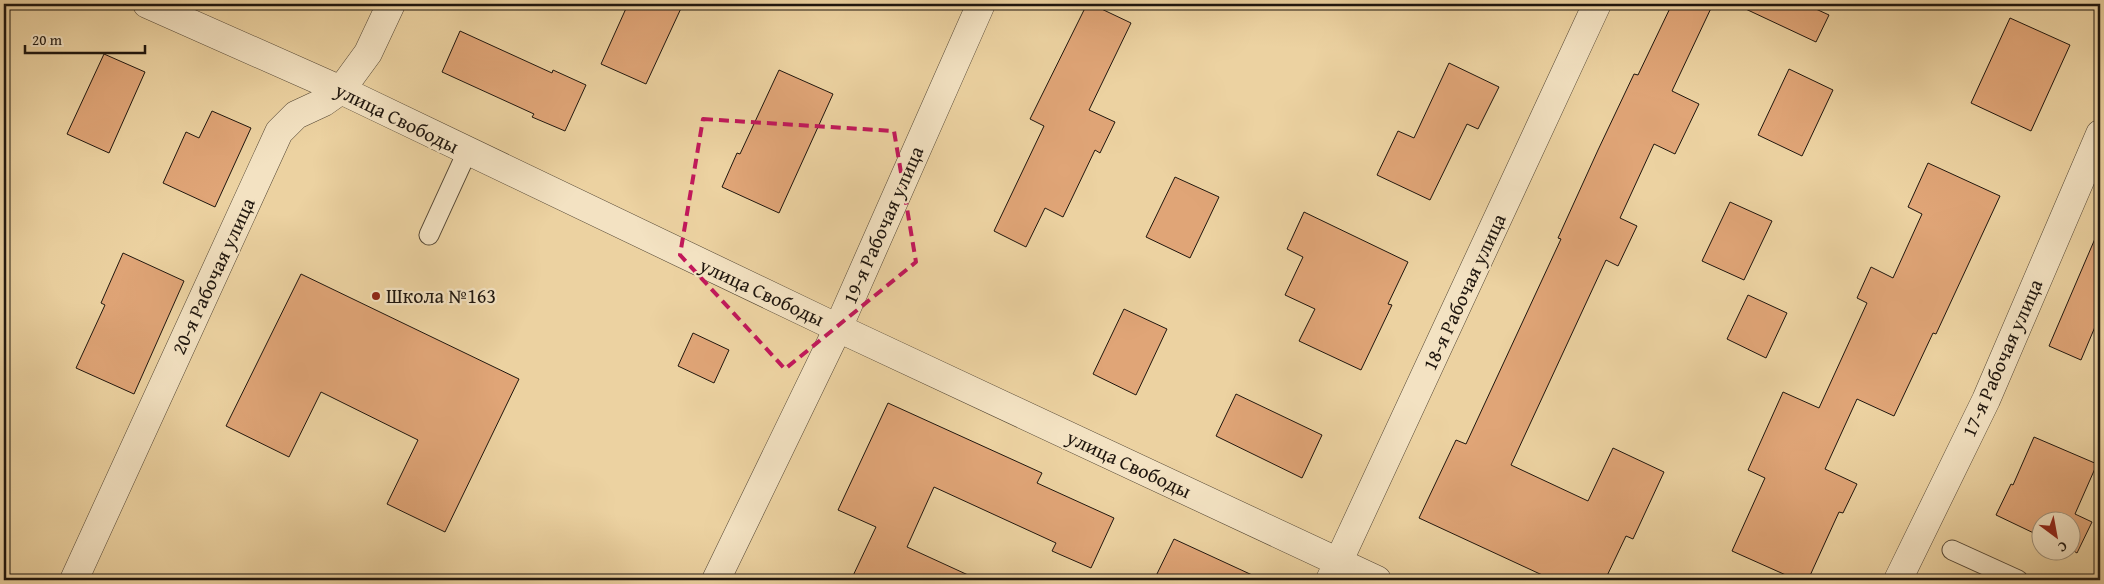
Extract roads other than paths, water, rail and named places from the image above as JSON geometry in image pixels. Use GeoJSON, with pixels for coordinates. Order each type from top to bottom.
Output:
{"type":"FeatureCollection","features":[{"type":"Feature","properties":{"kind":"street","name":"улица Свободы"},"geometry":{"type":"LineString","coordinates":[[147,4],[341,90],[838,328],[1335,572],[1377,580]]}},
{"type":"Feature","properties":{"kind":"street","name":"20-я Рабочая улица"},"geometry":{"type":"LineString","coordinates":[[74,580],[279,132],[296,115],[324,102],[341,90],[368,53],[391,4]]}},
{"type":"Feature","properties":{"kind":"street","name":"19-я Рабочая улица"},"geometry":{"type":"LineString","coordinates":[[716,580],[838,328],[981,4]]}},
{"type":"Feature","properties":{"kind":"street","name":"18-я Рабочая улица"},"geometry":{"type":"LineString","coordinates":[[1335,572],[1597,4]]}},
{"type":"Feature","properties":{"kind":"street","name":"17-я Рабочая улица"},"geometry":{"type":"LineString","coordinates":[[1898,580],[1986,400],[2100,134]]}},
{"type":"Feature","properties":{"kind":"lane"},"geometry":{"type":"LineString","coordinates":[[429,235],[467,152]]}},
{"type":"Feature","properties":{"kind":"lane"},"geometry":{"type":"LineString","coordinates":[[1952,550],[2018,580]]}},
{"type":"Feature","properties":{"kind":"place","name":"Школа №163"},"geometry":{"type":"Point","coordinates":[376,296]}}]}
